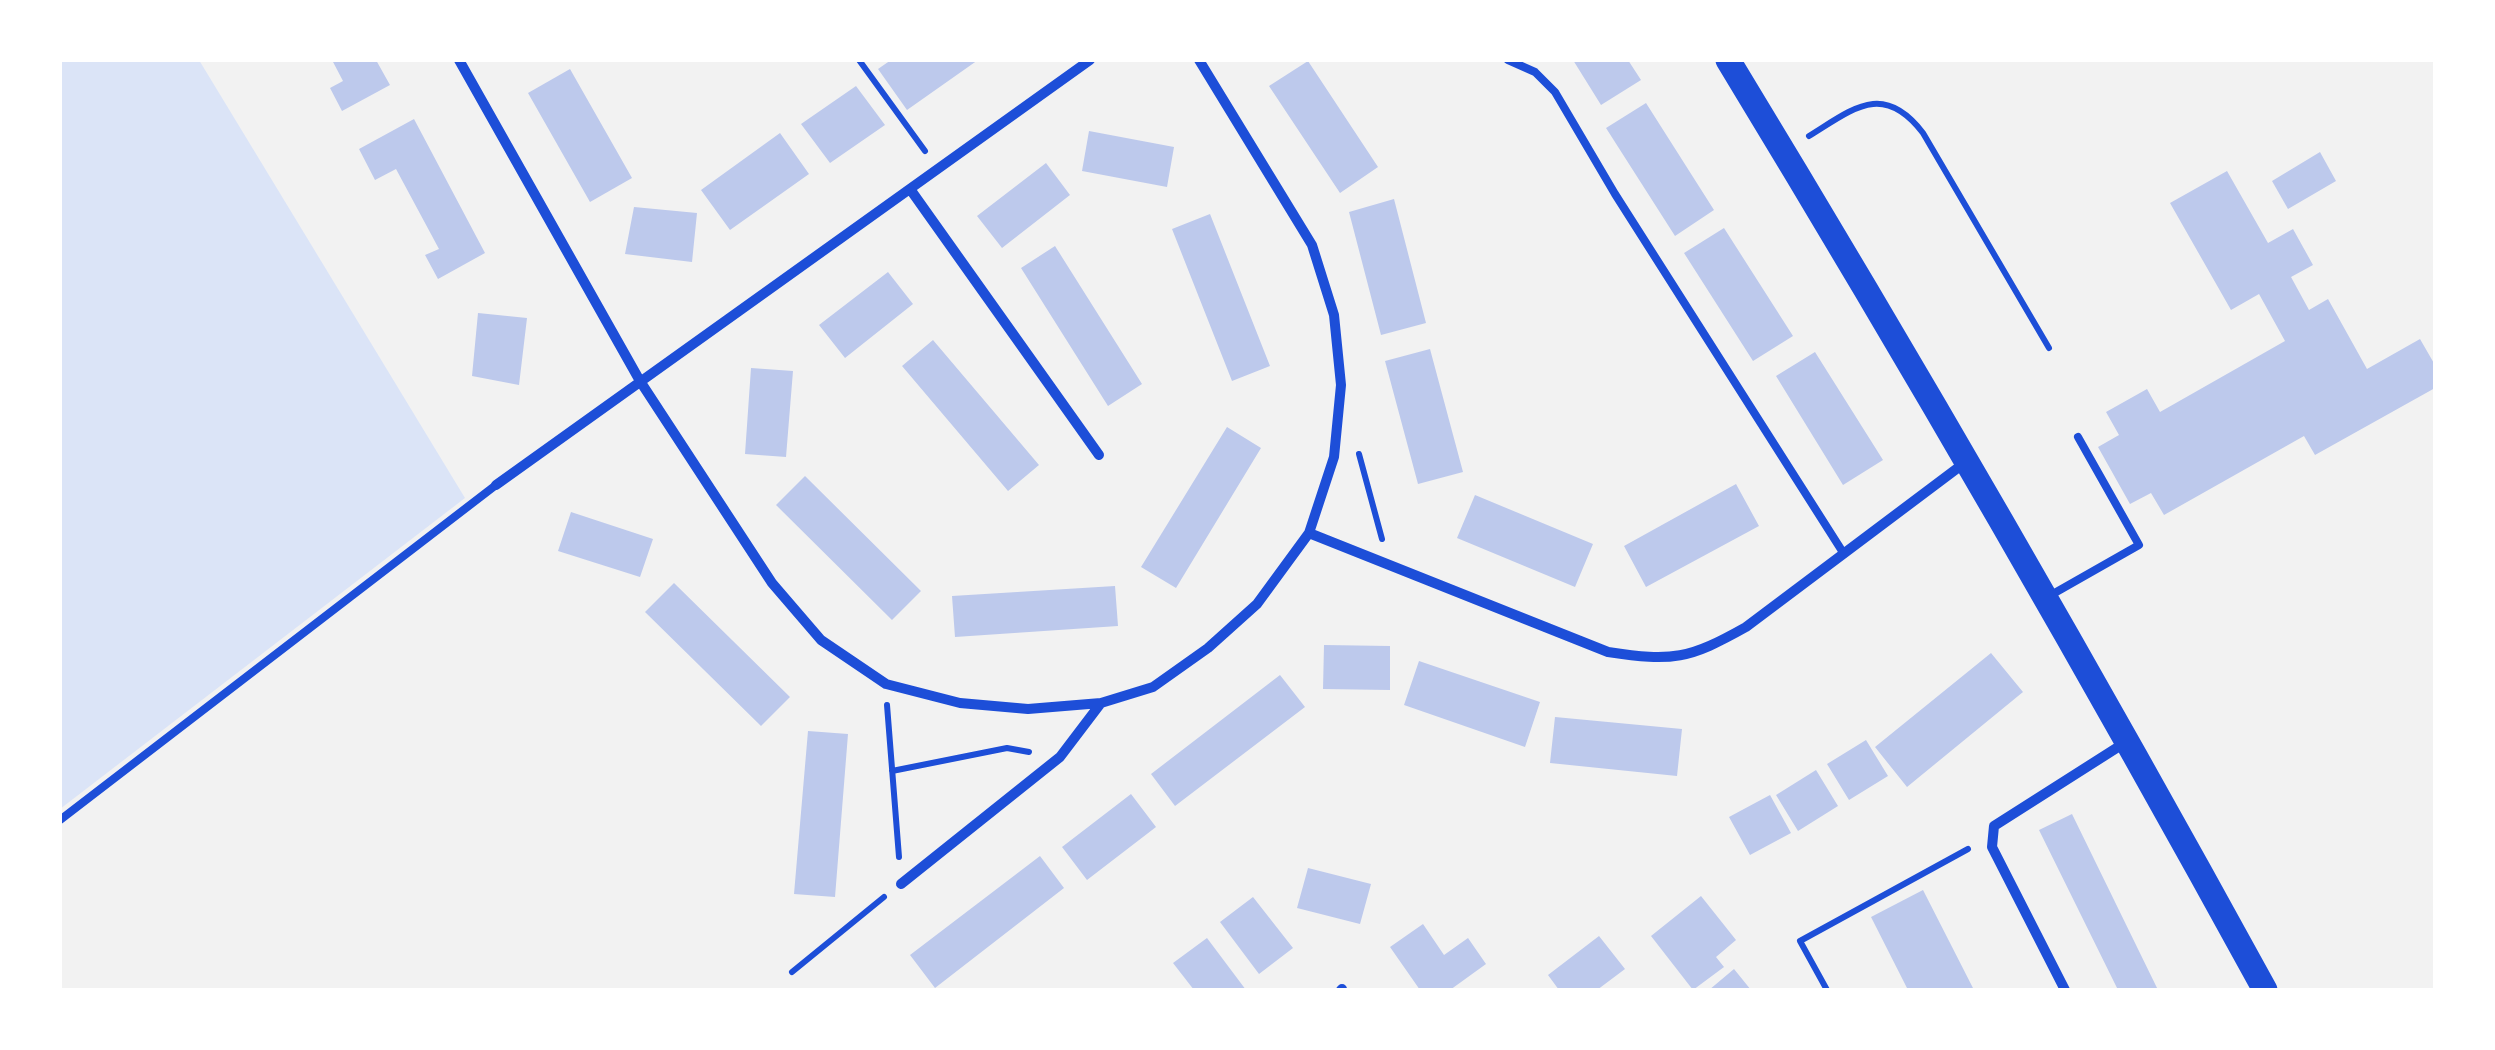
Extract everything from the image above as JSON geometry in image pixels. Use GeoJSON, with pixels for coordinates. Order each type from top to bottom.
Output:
{"type":"FeatureCollection","features":[{"type":"Feature","properties":{"kind":"main road"},"geometry":{"type":"LineString","coordinates":[[1728,60],[2047,598],[2264,990]]}},
{"type":"Feature","properties":{"kind":"street"},"geometry":{"type":"LineString","coordinates":[[459,60],[640,381],[772,583],[821,640],[886,684],[960,703],[1028,709],[1100,703],[1152,687],[1208,648],[1257,604],[1309,532],[1334,457],[1341,385],[1334,315],[1312,245],[1199,60]]}},
{"type":"Feature","properties":{"kind":"street"},"geometry":{"type":"LineString","coordinates":[[496,484],[1090,60]]}},
{"type":"Feature","properties":{"kind":"street"},"geometry":{"type":"LineString","coordinates":[[910,189],[1099,456]]}},
{"type":"Feature","properties":{"kind":"street"},"geometry":{"type":"LineString","coordinates":[[1309,532],[1608,652],[1660,660],[1707,649],[1746,626],[1968,461]]}},
{"type":"Feature","properties":{"kind":"street"},"geometry":{"type":"LineString","coordinates":[[901,884],[1060,757],[1100,703]]}},
{"type":"Feature","properties":{"kind":"street"},"geometry":{"type":"LineString","coordinates":[[2065,990],[1992,846],[1991,837],[1994,826],[2128,741]]}},
{"type":"Feature","properties":{"kind":"lane"},"geometry":{"type":"LineString","coordinates":[[1508,60],[1535,72],[1555,92],[1615,194],[1844,554]]}},
{"type":"Feature","properties":{"kind":"lane"},"geometry":{"type":"LineString","coordinates":[[2047,598],[2139,545],[2078,437]]}},
{"type":"Feature","properties":{"kind":"lane"},"geometry":{"type":"LineString","coordinates":[[60,820],[496,484]]}},
{"type":"Feature","properties":{"kind":"path"},"geometry":{"type":"LineString","coordinates":[[859,60],[938,169]]}},
{"type":"Feature","properties":{"kind":"path"},"geometry":{"type":"LineString","coordinates":[[1783,151],[1855,108],[1876,102],[1909,116],[1923,133],[2049,348]]}},
{"type":"Feature","properties":{"kind":"path"},"geometry":{"type":"LineString","coordinates":[[1355,439],[1389,564]]}},
{"type":"Feature","properties":{"kind":"path"},"geometry":{"type":"LineString","coordinates":[[792,972],[901,884],[886,684]]}},
{"type":"Feature","properties":{"kind":"path"},"geometry":{"type":"LineString","coordinates":[[892,771],[1007,748],[1060,757]]}},
{"type":"Feature","properties":{"kind":"path"},"geometry":{"type":"LineString","coordinates":[[1827,990],[1800,941],[1991,837]]}},
{"type":"Feature","properties":{"kind":"shaded area"},"geometry":{"type":"Polygon","coordinates":[[[60,60],[199,60],[465,498],[60,809],[60,60]]]}},
{"type":"Feature","properties":{"kind":"building"},"geometry":{"type":"Polygon","coordinates":[[[332,60],[376,60],[390,85],[342,111],[330,88],[343,81],[332,60]]]}},
{"type":"Feature","properties":{"kind":"building"},"geometry":{"type":"Polygon","coordinates":[[[891,60],[978,60],[907,110],[878,69],[891,60]]]}},
{"type":"Feature","properties":{"kind":"building"},"geometry":{"type":"Polygon","coordinates":[[[1573,60],[1628,60],[1641,80],[1601,105],[1573,60]]]}},
{"type":"Feature","properties":{"kind":"building"},"geometry":{"type":"Polygon","coordinates":[[[1308,61],[1378,167],[1340,193],[1269,86],[1308,61]]]}},
{"type":"Feature","properties":{"kind":"building"},"geometry":{"type":"Polygon","coordinates":[[[570,69],[632,178],[590,202],[528,93],[570,69]]]}},
{"type":"Feature","properties":{"kind":"building"},"geometry":{"type":"Polygon","coordinates":[[[856,86],[885,125],[830,163],[801,124],[856,86]]]}},
{"type":"Feature","properties":{"kind":"building"},"geometry":{"type":"Polygon","coordinates":[[[1646,103],[1714,210],[1675,236],[1606,128],[1646,103]]]}},
{"type":"Feature","properties":{"kind":"building"},"geometry":{"type":"Polygon","coordinates":[[[414,119],[485,253],[438,279],[425,255],[439,249],[396,169],[375,180],[359,149],[414,119]]]}},
{"type":"Feature","properties":{"kind":"building"},"geometry":{"type":"Polygon","coordinates":[[[1089,131],[1174,147],[1167,187],[1082,171],[1089,131]]]}},
{"type":"Feature","properties":{"kind":"building"},"geometry":{"type":"Polygon","coordinates":[[[780,133],[809,174],[730,230],[701,190],[780,133]]]}},
{"type":"Feature","properties":{"kind":"building"},"geometry":{"type":"Polygon","coordinates":[[[2320,152],[2336,181],[2288,209],[2272,181],[2320,152]]]}},
{"type":"Feature","properties":{"kind":"building"},"geometry":{"type":"Polygon","coordinates":[[[1046,163],[1070,195],[1002,248],[977,216],[1046,163]]]}},
{"type":"Feature","properties":{"kind":"building"},"geometry":{"type":"Polygon","coordinates":[[[2227,171],[2268,243],[2293,229],[2313,265],[2291,277],[2309,310],[2328,299],[2367,369],[2420,339],[2435,365],[2435,388],[2315,455],[2304,436],[2164,515],[2151,493],[2130,504],[2098,447],[2119,435],[2106,412],[2147,389],[2160,412],[2285,341],[2259,294],[2231,310],[2170,203],[2227,171]]]}},
{"type":"Feature","properties":{"kind":"building"},"geometry":{"type":"Polygon","coordinates":[[[1394,199],[1426,323],[1381,335],[1349,212],[1394,199]]]}},
{"type":"Feature","properties":{"kind":"building"},"geometry":{"type":"Polygon","coordinates":[[[634,207],[697,213],[692,262],[625,254],[634,207]]]}},
{"type":"Feature","properties":{"kind":"building"},"geometry":{"type":"Polygon","coordinates":[[[1210,214],[1270,366],[1232,381],[1172,229],[1210,214]]]}},
{"type":"Feature","properties":{"kind":"building"},"geometry":{"type":"Polygon","coordinates":[[[1724,228],[1793,336],[1753,361],[1684,253],[1724,228]]]}},
{"type":"Feature","properties":{"kind":"building"},"geometry":{"type":"Polygon","coordinates":[[[1055,246],[1142,384],[1108,406],[1021,268],[1055,246]]]}},
{"type":"Feature","properties":{"kind":"building"},"geometry":{"type":"Polygon","coordinates":[[[888,272],[913,304],[845,358],[819,325],[888,272]]]}},
{"type":"Feature","properties":{"kind":"building"},"geometry":{"type":"Polygon","coordinates":[[[478,313],[527,318],[519,385],[472,376],[478,313]]]}},
{"type":"Feature","properties":{"kind":"building"},"geometry":{"type":"Polygon","coordinates":[[[933,340],[1039,465],[1008,491],[902,366],[933,340]]]}},
{"type":"Feature","properties":{"kind":"building"},"geometry":{"type":"Polygon","coordinates":[[[1430,349],[1463,472],[1418,484],[1385,361],[1430,349]]]}},
{"type":"Feature","properties":{"kind":"building"},"geometry":{"type":"Polygon","coordinates":[[[1815,352],[1883,460],[1843,485],[1776,376],[1815,352]]]}},
{"type":"Feature","properties":{"kind":"building"},"geometry":{"type":"Polygon","coordinates":[[[751,368],[793,371],[786,457],[745,454],[751,368]]]}},
{"type":"Feature","properties":{"kind":"building"},"geometry":{"type":"Polygon","coordinates":[[[1227,427],[1261,448],[1176,588],[1141,567],[1227,427]]]}},
{"type":"Feature","properties":{"kind":"building"},"geometry":{"type":"Polygon","coordinates":[[[805,476],[921,591],[892,620],[776,505],[805,476]]]}},
{"type":"Feature","properties":{"kind":"building"},"geometry":{"type":"Polygon","coordinates":[[[1736,484],[1759,526],[1646,587],[1624,546],[1736,484]]]}},
{"type":"Feature","properties":{"kind":"building"},"geometry":{"type":"Polygon","coordinates":[[[1475,495],[1593,544],[1575,587],[1457,538],[1475,495]]]}},
{"type":"Feature","properties":{"kind":"building"},"geometry":{"type":"Polygon","coordinates":[[[571,512],[653,539],[640,577],[558,551],[571,512]]]}},
{"type":"Feature","properties":{"kind":"building"},"geometry":{"type":"Polygon","coordinates":[[[674,583],[790,697],[761,726],[645,612],[674,583]]]}},
{"type":"Feature","properties":{"kind":"building"},"geometry":{"type":"Polygon","coordinates":[[[1115,586],[1118,626],[955,637],[952,596],[1115,586]]]}},
{"type":"Feature","properties":{"kind":"building"},"geometry":{"type":"Polygon","coordinates":[[[1324,645],[1390,646],[1390,690],[1323,689],[1324,645]]]}},
{"type":"Feature","properties":{"kind":"building"},"geometry":{"type":"Polygon","coordinates":[[[1991,653],[2023,692],[1907,787],[1875,747],[1991,653]]]}},
{"type":"Feature","properties":{"kind":"building"},"geometry":{"type":"Polygon","coordinates":[[[1419,661],[1540,702],[1525,747],[1404,705],[1419,661]]]}},
{"type":"Feature","properties":{"kind":"building"},"geometry":{"type":"Polygon","coordinates":[[[1280,675],[1305,707],[1175,806],[1151,774],[1280,675]]]}},
{"type":"Feature","properties":{"kind":"building"},"geometry":{"type":"Polygon","coordinates":[[[1555,717],[1682,729],[1677,776],[1550,763],[1555,717]]]}},
{"type":"Feature","properties":{"kind":"building"},"geometry":{"type":"Polygon","coordinates":[[[808,731],[848,734],[835,897],[794,894],[808,731]]]}},
{"type":"Feature","properties":{"kind":"building"},"geometry":{"type":"Polygon","coordinates":[[[1866,740],[1888,776],[1849,800],[1827,764],[1866,740]]]}},
{"type":"Feature","properties":{"kind":"building"},"geometry":{"type":"Polygon","coordinates":[[[1816,770],[1838,806],[1798,831],[1776,795],[1816,770]]]}},
{"type":"Feature","properties":{"kind":"building"},"geometry":{"type":"Polygon","coordinates":[[[1131,794],[1156,827],[1087,880],[1062,847],[1131,794]]]}},
{"type":"Feature","properties":{"kind":"building"},"geometry":{"type":"Polygon","coordinates":[[[1770,795],[1791,833],[1750,855],[1729,817],[1770,795]]]}},
{"type":"Feature","properties":{"kind":"building"},"geometry":{"type":"Polygon","coordinates":[[[2072,814],[2158,990],[2118,990],[2039,830],[2072,814]]]}},
{"type":"Feature","properties":{"kind":"building"},"geometry":{"type":"Polygon","coordinates":[[[1040,856],[1064,888],[935,988],[910,955],[1040,856]]]}},
{"type":"Feature","properties":{"kind":"building"},"geometry":{"type":"Polygon","coordinates":[[[1308,868],[1371,884],[1360,924],[1297,908],[1308,868]]]}},
{"type":"Feature","properties":{"kind":"building"},"geometry":{"type":"Polygon","coordinates":[[[1923,890],[1974,990],[1908,990],[1871,917],[1923,890]]]}},
{"type":"Feature","properties":{"kind":"building"},"geometry":{"type":"Polygon","coordinates":[[[1701,896],[1736,940],[1716,957],[1724,967],[1693,990],[1651,936],[1701,896]]]}},
{"type":"Feature","properties":{"kind":"building"},"geometry":{"type":"Polygon","coordinates":[[[1253,897],[1293,948],[1259,974],[1220,922],[1253,897]]]}},
{"type":"Feature","properties":{"kind":"building"},"geometry":{"type":"Polygon","coordinates":[[[1423,924],[1444,955],[1468,938],[1486,964],[1450,990],[1420,990],[1390,947],[1423,924]]]}},
{"type":"Feature","properties":{"kind":"building"},"geometry":{"type":"Polygon","coordinates":[[[1599,936],[1625,969],[1597,990],[1559,990],[1548,975],[1599,936]]]}},
{"type":"Feature","properties":{"kind":"building"},"geometry":{"type":"Polygon","coordinates":[[[1207,938],[1246,990],[1194,990],[1173,963],[1207,938]]]}},
{"type":"Feature","properties":{"kind":"building"},"geometry":{"type":"Polygon","coordinates":[[[1734,969],[1751,990],[1709,990],[1734,969]]]}}]}
